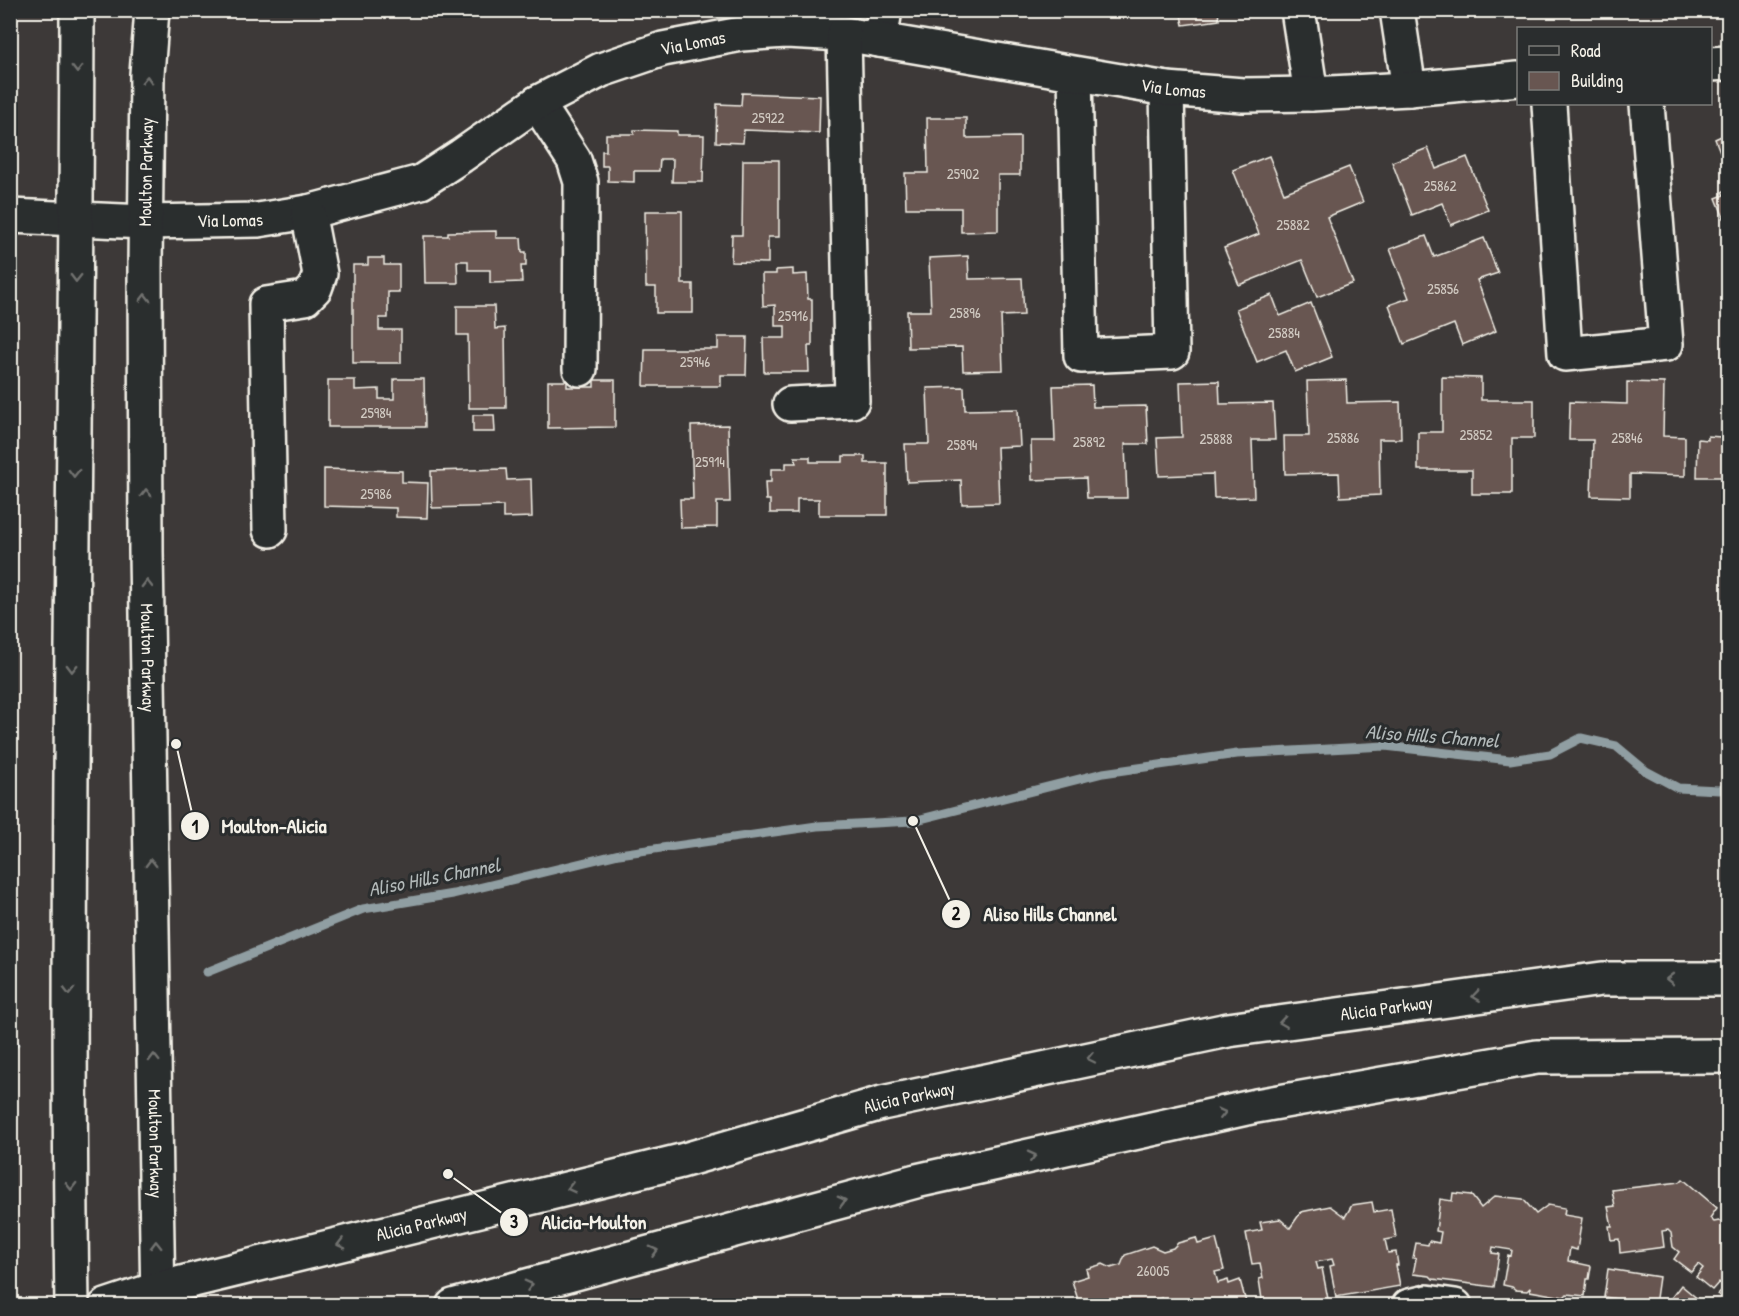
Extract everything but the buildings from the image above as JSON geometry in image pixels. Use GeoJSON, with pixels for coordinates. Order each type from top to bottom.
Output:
{"type":"FeatureCollection","features":[{"type":"Feature","properties":{"kind":"main road"},"geometry":{"type":"LineString","coordinates":[[72,1305],[69,933],[77,10]]}},
{"type":"Feature","properties":{"kind":"main road","name":"Moulton Parkway"},"geometry":{"type":"LineString","coordinates":[[152,10],[147,74],[145,222],[146,552],[158,1297]]}},
{"type":"Feature","properties":{"kind":"main road"},"geometry":{"type":"LineString","coordinates":[[1298,10],[1311,94]]}},
{"type":"Feature","properties":{"kind":"main road"},"geometry":{"type":"LineString","coordinates":[[1397,10],[1409,88]]}},
{"type":"Feature","properties":{"kind":"main road","name":"Via Lomas"},"geometry":{"type":"LineString","coordinates":[[10,216],[145,222],[258,220],[308,212],[421,182],[537,103],[601,70],[663,49],[741,34],[786,32],[844,34],[882,25],[1075,74],[1167,89],[1243,95],[1311,94],[1517,79]]}},
{"type":"Feature","properties":{"kind":"main road"},"geometry":{"type":"LineString","coordinates":[[790,404],[852,401],[844,34]]}},
{"type":"Feature","properties":{"kind":"main road"},"geometry":{"type":"LineString","coordinates":[[1712,64],[1728,63]]}},
{"type":"Feature","properties":{"kind":"main road"},"geometry":{"type":"LineString","coordinates":[[1075,74],[1081,356],[1172,352],[1167,89]]}},
{"type":"Feature","properties":{"kind":"main road"},"geometry":{"type":"LineString","coordinates":[[537,103],[574,160],[581,183],[580,369]]}},
{"type":"Feature","properties":{"kind":"main road"},"geometry":{"type":"LineString","coordinates":[[1549,105],[1565,354],[1666,344],[1647,105]]}},
{"type":"Feature","properties":{"kind":"main road"},"geometry":{"type":"LineString","coordinates":[[270,530],[266,304],[305,298],[315,288],[320,274],[308,212]]}},
{"type":"Feature","properties":{"kind":"main road","name":"Alicia Parkway"},"geometry":{"type":"LineString","coordinates":[[106,1305],[158,1297],[681,1161],[882,1102],[1228,1030],[1602,979],[1728,979]]}},
{"type":"Feature","properties":{"kind":"main road"},"geometry":{"type":"LineString","coordinates":[[453,1305],[916,1181],[1256,1106],[1537,1057],[1728,1056]]}},
{"type":"Feature","properties":{"kind":"main road"},"geometry":{"type":"LineString","coordinates":[[1409,1305],[1427,1302],[1455,1305]]}},
{"type":"Feature","properties":{"kind":"waterway","name":"Aliso Hills Channel"},"geometry":{"type":"LineString","coordinates":[[207,972],[363,909],[453,894],[619,854],[817,826],[913,821],[1103,773],[1237,754],[1385,746],[1510,760],[1550,754],[1581,738],[1616,746],[1646,771],[1678,788],[1719,790],[1728,788]]}},
{"type":"Feature","properties":{"kind":"waterway","name":"Aliso Hills Channel"},"geometry":{"type":"LineString","coordinates":[[10,1047],[15,1044]]}},
{"type":"Feature","properties":{"kind":"place","name":"Moulton-Alicia"},"geometry":{"type":"Point","coordinates":[176,744]}},
{"type":"Feature","properties":{"kind":"place","name":"Aliso Hills Channel"},"geometry":{"type":"Point","coordinates":[913,821]}},
{"type":"Feature","properties":{"kind":"place","name":"Alicia-Moulton"},"geometry":{"type":"Point","coordinates":[448,1174]}}]}
